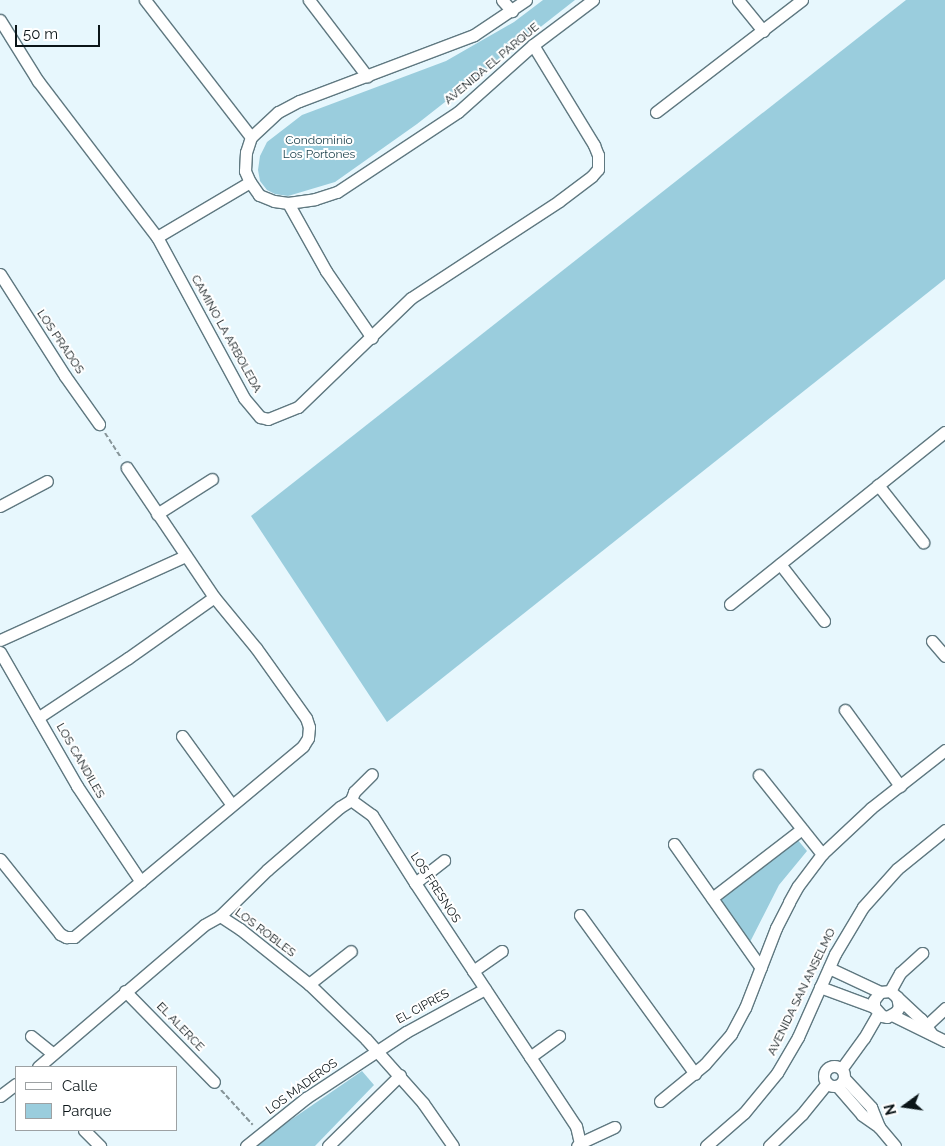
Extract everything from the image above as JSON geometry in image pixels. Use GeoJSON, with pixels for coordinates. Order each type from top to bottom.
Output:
{"type":"FeatureCollection","features":[{"type":"Feature","properties":{"kind":"street"},"geometry":{"type":"LineString","coordinates":[[145,0],[251,137]]}},
{"type":"Feature","properties":{"kind":"street"},"geometry":{"type":"LineString","coordinates":[[309,0],[368,76]]}},
{"type":"Feature","properties":{"kind":"street"},"geometry":{"type":"LineString","coordinates":[[502,0],[512,11]]}},
{"type":"Feature","properties":{"kind":"street"},"geometry":{"type":"LineString","coordinates":[[157,237],[250,182],[245,171],[246,152],[251,137],[278,112],[299,101],[450,46],[474,35],[526,0]]}},
{"type":"Feature","properties":{"kind":"street","name":"AVENIDA EL PARQUE"},"geometry":{"type":"LineString","coordinates":[[250,182],[259,195],[274,201],[288,203],[315,199],[337,192],[458,112],[533,45],[593,0]]}},
{"type":"Feature","properties":{"kind":"street"},"geometry":{"type":"LineString","coordinates":[[738,0],[763,31]]}},
{"type":"Feature","properties":{"kind":"street"},"geometry":{"type":"LineString","coordinates":[[656,112],[802,0]]}},
{"type":"Feature","properties":{"kind":"street","name":"CAMINO LA ARBOLEDA"},"geometry":{"type":"LineString","coordinates":[[0,20],[38,80],[157,237],[244,398],[260,417],[268,419],[298,407],[372,338],[410,298],[559,201],[592,176],[598,169],[599,162],[596,150],[533,45]]}},
{"type":"Feature","properties":{"kind":"street"},"geometry":{"type":"LineString","coordinates":[[288,203],[326,272],[372,338]]}},
{"type":"Feature","properties":{"kind":"street","name":"LOS PRADOS"},"geometry":{"type":"LineString","coordinates":[[0,274],[65,376],[99,424]]}},
{"type":"Feature","properties":{"kind":"street"},"geometry":{"type":"LineString","coordinates":[[730,604],[945,432]]}},
{"type":"Feature","properties":{"kind":"street"},"geometry":{"type":"LineString","coordinates":[[0,859],[60,934],[66,937],[78,935],[303,746],[308,738],[309,727],[306,718],[256,648],[214,597],[127,468]]}},
{"type":"Feature","properties":{"kind":"street"},"geometry":{"type":"LineString","coordinates":[[157,514],[212,479]]}},
{"type":"Feature","properties":{"kind":"street"},"geometry":{"type":"LineString","coordinates":[[0,506],[47,481]]}},
{"type":"Feature","properties":{"kind":"street"},"geometry":{"type":"LineString","coordinates":[[878,485],[923,542]]}},
{"type":"Feature","properties":{"kind":"street"},"geometry":{"type":"LineString","coordinates":[[0,640],[185,556]]}},
{"type":"Feature","properties":{"kind":"street"},"geometry":{"type":"LineString","coordinates":[[780,564],[824,621]]}},
{"type":"Feature","properties":{"kind":"street"},"geometry":{"type":"LineString","coordinates":[[39,717],[128,658],[214,597]]}},
{"type":"Feature","properties":{"kind":"street"},"geometry":{"type":"LineString","coordinates":[[932,641],[945,656]]}},
{"type":"Feature","properties":{"kind":"street","name":"LOS CANDILES"},"geometry":{"type":"LineString","coordinates":[[0,652],[78,786],[141,882]]}},
{"type":"Feature","properties":{"kind":"street"},"geometry":{"type":"LineString","coordinates":[[845,710],[900,786]]}},
{"type":"Feature","properties":{"kind":"street"},"geometry":{"type":"LineString","coordinates":[[182,736],[232,805]]}},
{"type":"Feature","properties":{"kind":"street"},"geometry":{"type":"LineString","coordinates":[[660,1100],[695,1074],[718,1051],[731,1034],[745,1008],[776,928],[789,902],[798,886],[822,854],[871,808],[945,750]]}},
{"type":"Feature","properties":{"kind":"street"},"geometry":{"type":"LineString","coordinates":[[220,916],[267,870],[340,807],[351,800],[354,792],[372,774]]}},
{"type":"Feature","properties":{"kind":"street"},"geometry":{"type":"LineString","coordinates":[[759,775],[822,854]]}},
{"type":"Feature","properties":{"kind":"street","name":"LOS FRESNOS"},"geometry":{"type":"LineString","coordinates":[[351,800],[372,815],[415,884],[576,1126],[578,1144]]}},
{"type":"Feature","properties":{"kind":"street"},"geometry":{"type":"LineString","coordinates":[[712,898],[802,829]]}},
{"type":"Feature","properties":{"kind":"street","name":"AVENIDA SAN ANSELMO"},"geometry":{"type":"LineString","coordinates":[[706,1146],[744,1113],[777,1073],[798,1037],[844,937],[874,894],[910,858],[945,830]]}},
{"type":"Feature","properties":{"kind":"street"},"geometry":{"type":"LineString","coordinates":[[674,844],[761,968]]}},
{"type":"Feature","properties":{"kind":"street"},"geometry":{"type":"LineString","coordinates":[[415,884],[444,860]]}},
{"type":"Feature","properties":{"kind":"street"},"geometry":{"type":"LineString","coordinates":[[580,915],[695,1074]]}},
{"type":"Feature","properties":{"kind":"street","name":"LOS ROBLES"},"geometry":{"type":"LineString","coordinates":[[39,1066],[204,925],[220,916],[240,929],[309,984],[400,1075],[423,1103],[453,1146]]}},
{"type":"Feature","properties":{"kind":"street"},"geometry":{"type":"LineString","coordinates":[[309,984],[351,951]]}},
{"type":"Feature","properties":{"kind":"street"},"geometry":{"type":"LineString","coordinates":[[474,971],[502,951]]}},
{"type":"Feature","properties":{"kind":"street"},"geometry":{"type":"LineString","coordinates":[[770,1146],[837,1079],[864,1038],[876,1011],[874,1000],[889,994],[900,973],[922,953]]}},
{"type":"Feature","properties":{"kind":"street"},"geometry":{"type":"LineString","coordinates":[[829,968],[889,994],[927,1025],[940,1039]]}},
{"type":"Feature","properties":{"kind":"street"},"geometry":{"type":"LineString","coordinates":[[820,987],[888,1017],[898,1008],[889,994]]}},
{"type":"Feature","properties":{"kind":"street","name":"EL CIPRES"},"geometry":{"type":"LineString","coordinates":[[376,1052],[406,1032],[485,989]]}},
{"type":"Feature","properties":{"kind":"street","name":"EL ALERCE"},"geometry":{"type":"LineString","coordinates":[[126,991],[214,1082]]}},
{"type":"Feature","properties":{"kind":"street"},"geometry":{"type":"LineString","coordinates":[[927,1025],[945,1008]]}},
{"type":"Feature","properties":{"kind":"street"},"geometry":{"type":"LineString","coordinates":[[892,1015],[940,1039]]}},
{"type":"Feature","properties":{"kind":"street"},"geometry":{"type":"LineString","coordinates":[[31,1036],[53,1054]]}},
{"type":"Feature","properties":{"kind":"street"},"geometry":{"type":"LineString","coordinates":[[530,1057],[559,1036]]}},
{"type":"Feature","properties":{"kind":"street","name":"LOS MADEROS"},"geometry":{"type":"LineString","coordinates":[[246,1146],[306,1098],[376,1052]]}},
{"type":"Feature","properties":{"kind":"street"},"geometry":{"type":"LineString","coordinates":[[328,1146],[400,1075]]}},
{"type":"Feature","properties":{"kind":"street"},"geometry":{"type":"LineString","coordinates":[[837,1079],[862,1115],[879,1127],[895,1146]]}},
{"type":"Feature","properties":{"kind":"street"},"geometry":{"type":"LineString","coordinates":[[0,1096],[15,1085]]}},
{"type":"Feature","properties":{"kind":"street"},"geometry":{"type":"LineString","coordinates":[[578,1144],[614,1127]]}},
{"type":"Feature","properties":{"kind":"street"},"geometry":{"type":"LineString","coordinates":[[85,1131],[100,1146]]}},
{"type":"Feature","properties":{"kind":"path"},"geometry":{"type":"LineString","coordinates":[[99,424],[127,468]]}},
{"type":"Feature","properties":{"kind":"path"},"geometry":{"type":"LineString","coordinates":[[214,1082],[261,1135]]}},
{"type":"Feature","properties":{"kind":"green space","name":"Condominio Los Portones"},"geometry":{"type":"Polygon","coordinates":[[[543,0],[575,0],[417,124],[335,182],[288,196],[275,194],[267,190],[260,181],[258,170],[260,156],[267,142],[302,115],[446,61],[514,22],[543,0]]]}},
{"type":"Feature","properties":{"kind":"green space"},"geometry":{"type":"Polygon","coordinates":[[[906,0],[945,0],[945,279],[387,722],[251,516],[906,0]]]}},
{"type":"Feature","properties":{"kind":"green space"},"geometry":{"type":"Polygon","coordinates":[[[797,839],[807,851],[779,885],[749,944],[720,900],[797,839]]]}},
{"type":"Feature","properties":{"kind":"green space"},"geometry":{"type":"Polygon","coordinates":[[[362,1071],[374,1085],[315,1146],[257,1146],[279,1128],[362,1071]]]}}]}
